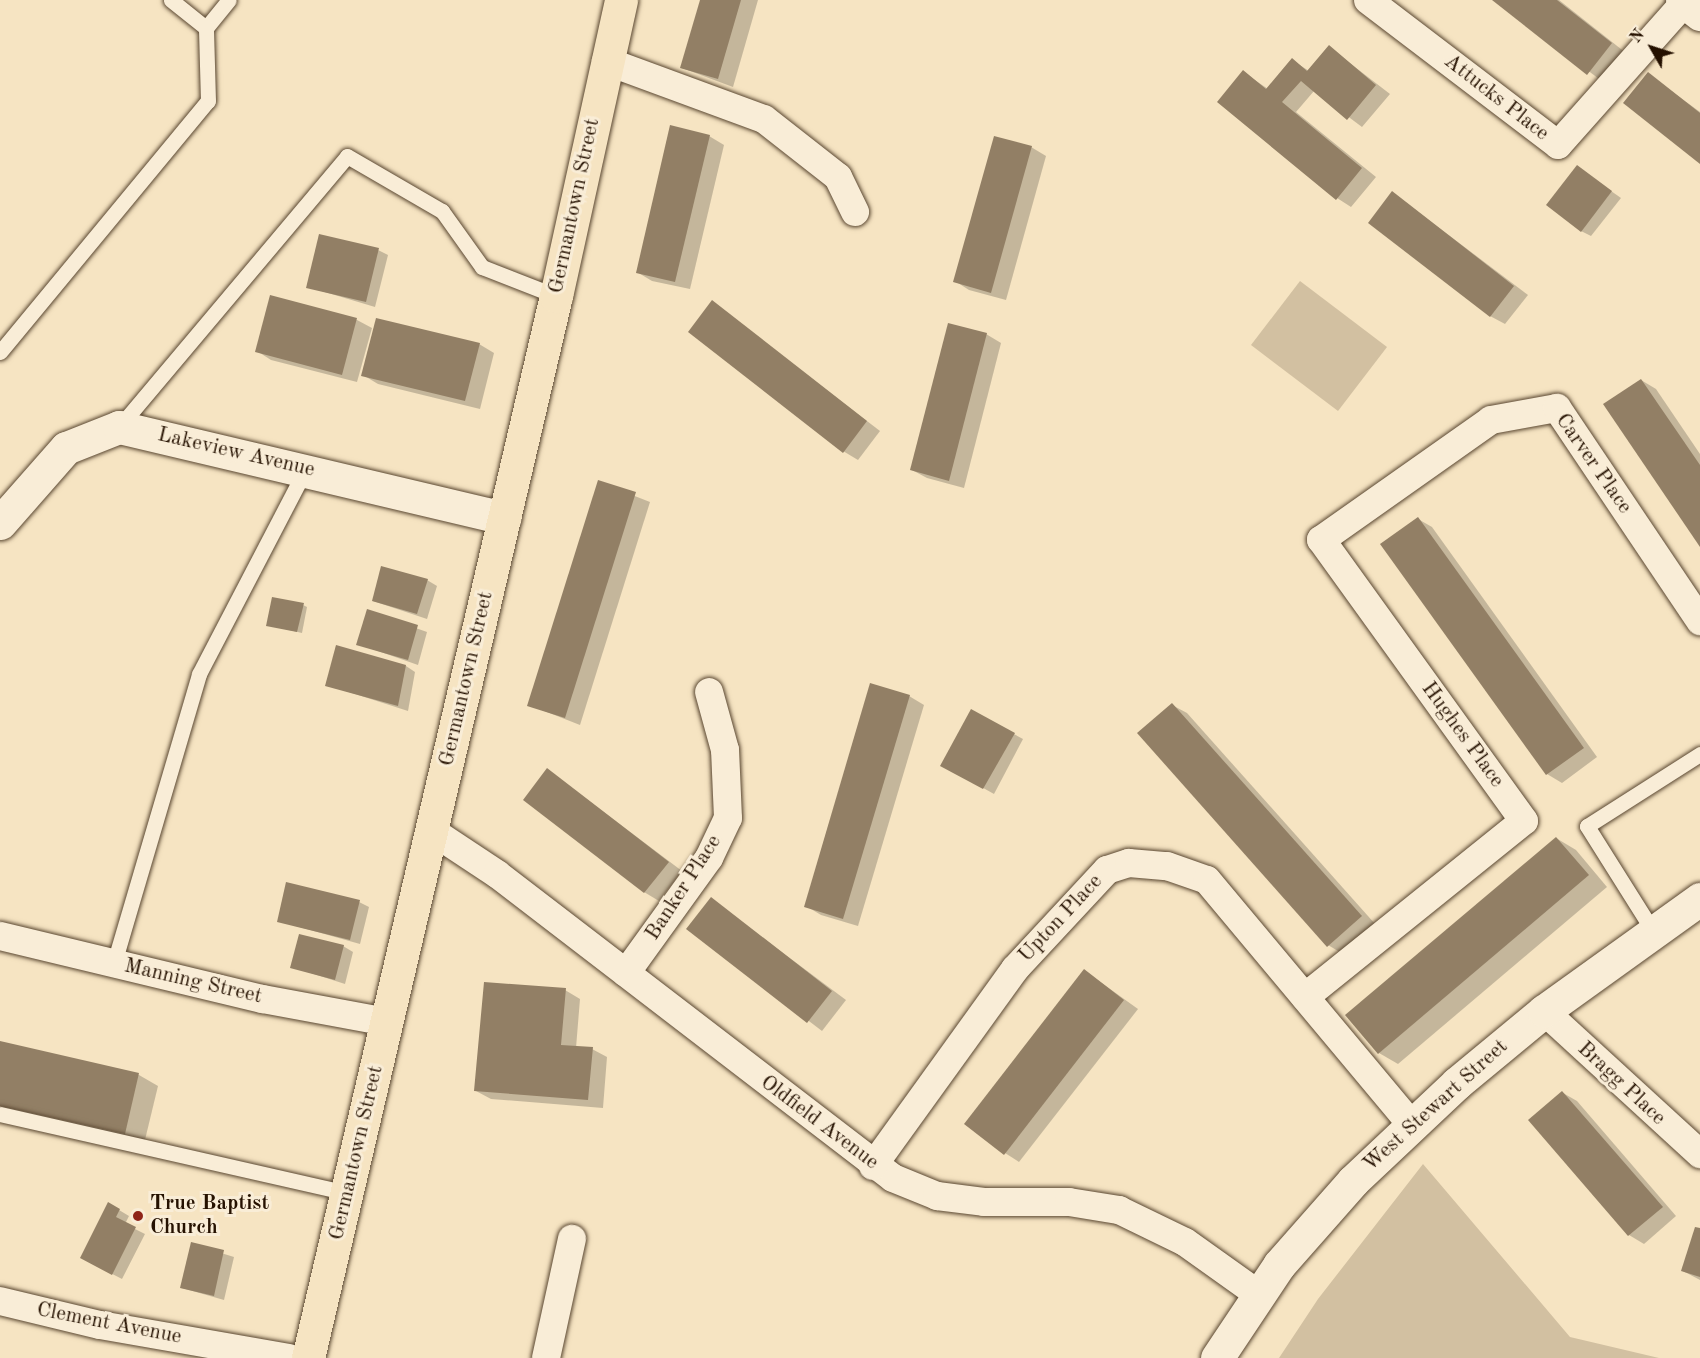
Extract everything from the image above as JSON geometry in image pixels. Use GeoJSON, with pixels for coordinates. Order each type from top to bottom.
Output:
{"type":"FeatureCollection","features":[{"type":"Feature","properties":{"kind":"main road","name":"Germantown Street"},"geometry":{"type":"LineString","coordinates":[[308,1358],[556,296],[621,0]]}},
{"type":"Feature","properties":{"kind":"street","name":"Attucks Place"},"geometry":{"type":"LineString","coordinates":[[1368,0],[1558,145],[1689,6]]}},
{"type":"Feature","properties":{"kind":"street"},"geometry":{"type":"LineString","coordinates":[[606,61],[764,119],[838,177],[855,212]]}},
{"type":"Feature","properties":{"kind":"street","name":"Carver Place"},"geometry":{"type":"LineString","coordinates":[[1442,454],[1491,420],[1557,408],[1700,621]]}},
{"type":"Feature","properties":{"kind":"street"},"geometry":{"type":"LineString","coordinates":[[0,523],[66,448],[119,427]]}},
{"type":"Feature","properties":{"kind":"street","name":"Lakeview Avenue"},"geometry":{"type":"LineString","coordinates":[[119,427],[504,518]]}},
{"type":"Feature","properties":{"kind":"street","name":"Hughes Place"},"geometry":{"type":"LineString","coordinates":[[1305,997],[1524,821],[1322,540],[1442,454]]}},
{"type":"Feature","properties":{"kind":"street","name":"Banker Place"},"geometry":{"type":"LineString","coordinates":[[626,974],[709,858],[728,818],[725,750],[710,692]]}},
{"type":"Feature","properties":{"kind":"street","name":"Oldfield Avenue"},"geometry":{"type":"LineString","coordinates":[[432,831],[497,873],[873,1166],[914,1189],[937,1196],[984,1202],[1070,1202],[1119,1210],[1185,1242],[1258,1294]]}},
{"type":"Feature","properties":{"kind":"street","name":"Upton Place"},"geometry":{"type":"LineString","coordinates":[[873,1166],[1015,969],[1107,870],[1129,863],[1167,866],[1207,880],[1412,1125]]}},
{"type":"Feature","properties":{"kind":"street","name":"West Stewart Street"},"geometry":{"type":"LineString","coordinates":[[1217,1358],[1258,1294],[1312,1225],[1412,1125],[1544,1011],[1700,899]]}},
{"type":"Feature","properties":{"kind":"street","name":"Manning Street"},"geometry":{"type":"LineString","coordinates":[[0,936],[263,999],[387,1022]]}},
{"type":"Feature","properties":{"kind":"street","name":"Bragg Place"},"geometry":{"type":"LineString","coordinates":[[1544,1011],[1700,1154]]}},
{"type":"Feature","properties":{"kind":"street"},"geometry":{"type":"LineString","coordinates":[[546,1358],[572,1239]]}},
{"type":"Feature","properties":{"kind":"street","name":"Clement Avenue"},"geometry":{"type":"LineString","coordinates":[[0,1301],[100,1324],[289,1358]]}},
{"type":"Feature","properties":{"kind":"lane"},"geometry":{"type":"LineString","coordinates":[[171,0],[206,28]]}},
{"type":"Feature","properties":{"kind":"lane"},"geometry":{"type":"LineString","coordinates":[[0,352],[208,101],[206,28],[229,0]]}},
{"type":"Feature","properties":{"kind":"lane"},"geometry":{"type":"LineString","coordinates":[[119,427],[347,156],[442,211],[482,267],[556,296]]}},
{"type":"Feature","properties":{"kind":"lane"},"geometry":{"type":"LineString","coordinates":[[114,963],[199,674],[305,470]]}},
{"type":"Feature","properties":{"kind":"lane"},"geometry":{"type":"LineString","coordinates":[[1653,931],[1587,826],[1700,754]]}},
{"type":"Feature","properties":{"kind":"lane"},"geometry":{"type":"LineString","coordinates":[[0,1114],[347,1193]]}},
{"type":"Feature","properties":{"kind":"shaded area"},"geometry":{"type":"Polygon","coordinates":[[[1300,281],[1387,347],[1338,411],[1251,345],[1300,281]]]}},
{"type":"Feature","properties":{"kind":"shaded area"},"geometry":{"type":"Polygon","coordinates":[[[1423,1164],[1570,1337],[1659,1358],[1279,1358],[1318,1299],[1423,1164]]]}},
{"type":"Feature","properties":{"kind":"building"},"geometry":{"type":"Polygon","coordinates":[[[700,0],[741,0],[718,79],[680,68],[700,0]]]}},
{"type":"Feature","properties":{"kind":"building"},"geometry":{"type":"Polygon","coordinates":[[[1492,0],[1557,0],[1612,43],[1587,75],[1492,0]]]}},
{"type":"Feature","properties":{"kind":"building"},"geometry":{"type":"Polygon","coordinates":[[[1329,45],[1376,85],[1347,120],[1301,81],[1282,102],[1362,168],[1336,200],[1217,102],[1243,70],[1266,89],[1292,58],[1307,71],[1329,45]]]}},
{"type":"Feature","properties":{"kind":"building"},"geometry":{"type":"Polygon","coordinates":[[[1648,72],[1700,113],[1700,164],[1623,103],[1648,72]]]}},
{"type":"Feature","properties":{"kind":"building"},"geometry":{"type":"Polygon","coordinates":[[[670,125],[710,135],[675,282],[636,273],[670,125]]]}},
{"type":"Feature","properties":{"kind":"building"},"geometry":{"type":"Polygon","coordinates":[[[994,136],[1032,146],[991,293],[953,282],[994,136]]]}},
{"type":"Feature","properties":{"kind":"building"},"geometry":{"type":"Polygon","coordinates":[[[1577,165],[1612,191],[1581,232],[1546,205],[1577,165]]]}},
{"type":"Feature","properties":{"kind":"building"},"geometry":{"type":"Polygon","coordinates":[[[1392,191],[1514,286],[1490,317],[1368,223],[1392,191]]]}},
{"type":"Feature","properties":{"kind":"building"},"geometry":{"type":"Polygon","coordinates":[[[319,234],[379,248],[366,302],[306,288],[319,234]]]}},
{"type":"Feature","properties":{"kind":"building"},"geometry":{"type":"Polygon","coordinates":[[[270,295],[357,318],[342,375],[255,352],[270,295]]]}},
{"type":"Feature","properties":{"kind":"building"},"geometry":{"type":"Polygon","coordinates":[[[712,300],[867,421],[843,453],[688,332],[712,300]]]}},
{"type":"Feature","properties":{"kind":"building"},"geometry":{"type":"Polygon","coordinates":[[[376,318],[480,343],[465,401],[361,376],[376,318]]]}},
{"type":"Feature","properties":{"kind":"building"},"geometry":{"type":"Polygon","coordinates":[[[948,323],[987,333],[949,481],[910,470],[948,323]]]}},
{"type":"Feature","properties":{"kind":"building"},"geometry":{"type":"Polygon","coordinates":[[[1641,379],[1700,465],[1700,547],[1603,404],[1641,379]]]}},
{"type":"Feature","properties":{"kind":"building"},"geometry":{"type":"Polygon","coordinates":[[[598,480],[636,492],[565,718],[527,706],[598,480]]]}},
{"type":"Feature","properties":{"kind":"building"},"geometry":{"type":"Polygon","coordinates":[[[1418,517],[1584,748],[1546,775],[1380,544],[1418,517]]]}},
{"type":"Feature","properties":{"kind":"building"},"geometry":{"type":"Polygon","coordinates":[[[381,566],[428,579],[417,614],[372,601],[381,566]]]}},
{"type":"Feature","properties":{"kind":"building"},"geometry":{"type":"Polygon","coordinates":[[[272,597],[304,603],[297,632],[266,626],[272,597]]]}},
{"type":"Feature","properties":{"kind":"building"},"geometry":{"type":"Polygon","coordinates":[[[367,609],[418,625],[408,660],[356,645],[367,609]]]}},
{"type":"Feature","properties":{"kind":"building"},"geometry":{"type":"Polygon","coordinates":[[[336,645],[406,665],[398,706],[325,686],[336,645]]]}},
{"type":"Feature","properties":{"kind":"building"},"geometry":{"type":"Polygon","coordinates":[[[870,683],[910,695],[843,919],[804,907],[870,683]]]}},
{"type":"Feature","properties":{"kind":"building"},"geometry":{"type":"Polygon","coordinates":[[[1172,703],[1362,916],[1327,947],[1137,733],[1172,703]]]}},
{"type":"Feature","properties":{"kind":"building"},"geometry":{"type":"Polygon","coordinates":[[[971,709],[1015,733],[983,789],[940,766],[971,709]]]}},
{"type":"Feature","properties":{"kind":"building"},"geometry":{"type":"Polygon","coordinates":[[[547,768],[669,862],[644,893],[523,800],[547,768]]]}},
{"type":"Feature","properties":{"kind":"building"},"geometry":{"type":"Polygon","coordinates":[[[1556,837],[1589,875],[1378,1054],[1345,1015],[1556,837]]]}},
{"type":"Feature","properties":{"kind":"building"},"geometry":{"type":"Polygon","coordinates":[[[286,882],[360,900],[350,940],[277,922],[286,882]]]}},
{"type":"Feature","properties":{"kind":"building"},"geometry":{"type":"Polygon","coordinates":[[[711,897],[832,991],[807,1023],[686,929],[711,897]]]}},
{"type":"Feature","properties":{"kind":"building"},"geometry":{"type":"Polygon","coordinates":[[[299,934],[344,945],[335,980],[290,968],[299,934]]]}},
{"type":"Feature","properties":{"kind":"building"},"geometry":{"type":"Polygon","coordinates":[[[1084,969],[1124,1000],[1004,1155],[964,1124],[1084,969]]]}},
{"type":"Feature","properties":{"kind":"building"},"geometry":{"type":"Polygon","coordinates":[[[484,982],[566,988],[561,1045],[593,1047],[588,1100],[474,1091],[484,982]]]}},
{"type":"Feature","properties":{"kind":"building"},"geometry":{"type":"Polygon","coordinates":[[[0,1041],[139,1073],[125,1134],[0,1106],[0,1041]]]}},
{"type":"Feature","properties":{"kind":"building"},"geometry":{"type":"Polygon","coordinates":[[[1562,1091],[1663,1207],[1628,1236],[1528,1120],[1562,1091]]]}},
{"type":"Feature","properties":{"kind":"building"},"geometry":{"type":"Polygon","coordinates":[[[108,1202],[120,1209],[116,1217],[136,1227],[112,1275],[80,1258],[108,1202]]]}},
{"type":"Feature","properties":{"kind":"building"},"geometry":{"type":"Polygon","coordinates":[[[1695,1227],[1700,1228],[1700,1277],[1681,1271],[1695,1227]]]}},
{"type":"Feature","properties":{"kind":"building"},"geometry":{"type":"Polygon","coordinates":[[[191,1242],[224,1250],[214,1296],[180,1288],[191,1242]]]}},
{"type":"Feature","properties":{"kind":"place","name":"True Baptist Church"},"geometry":{"type":"Point","coordinates":[138,1216]}}]}
